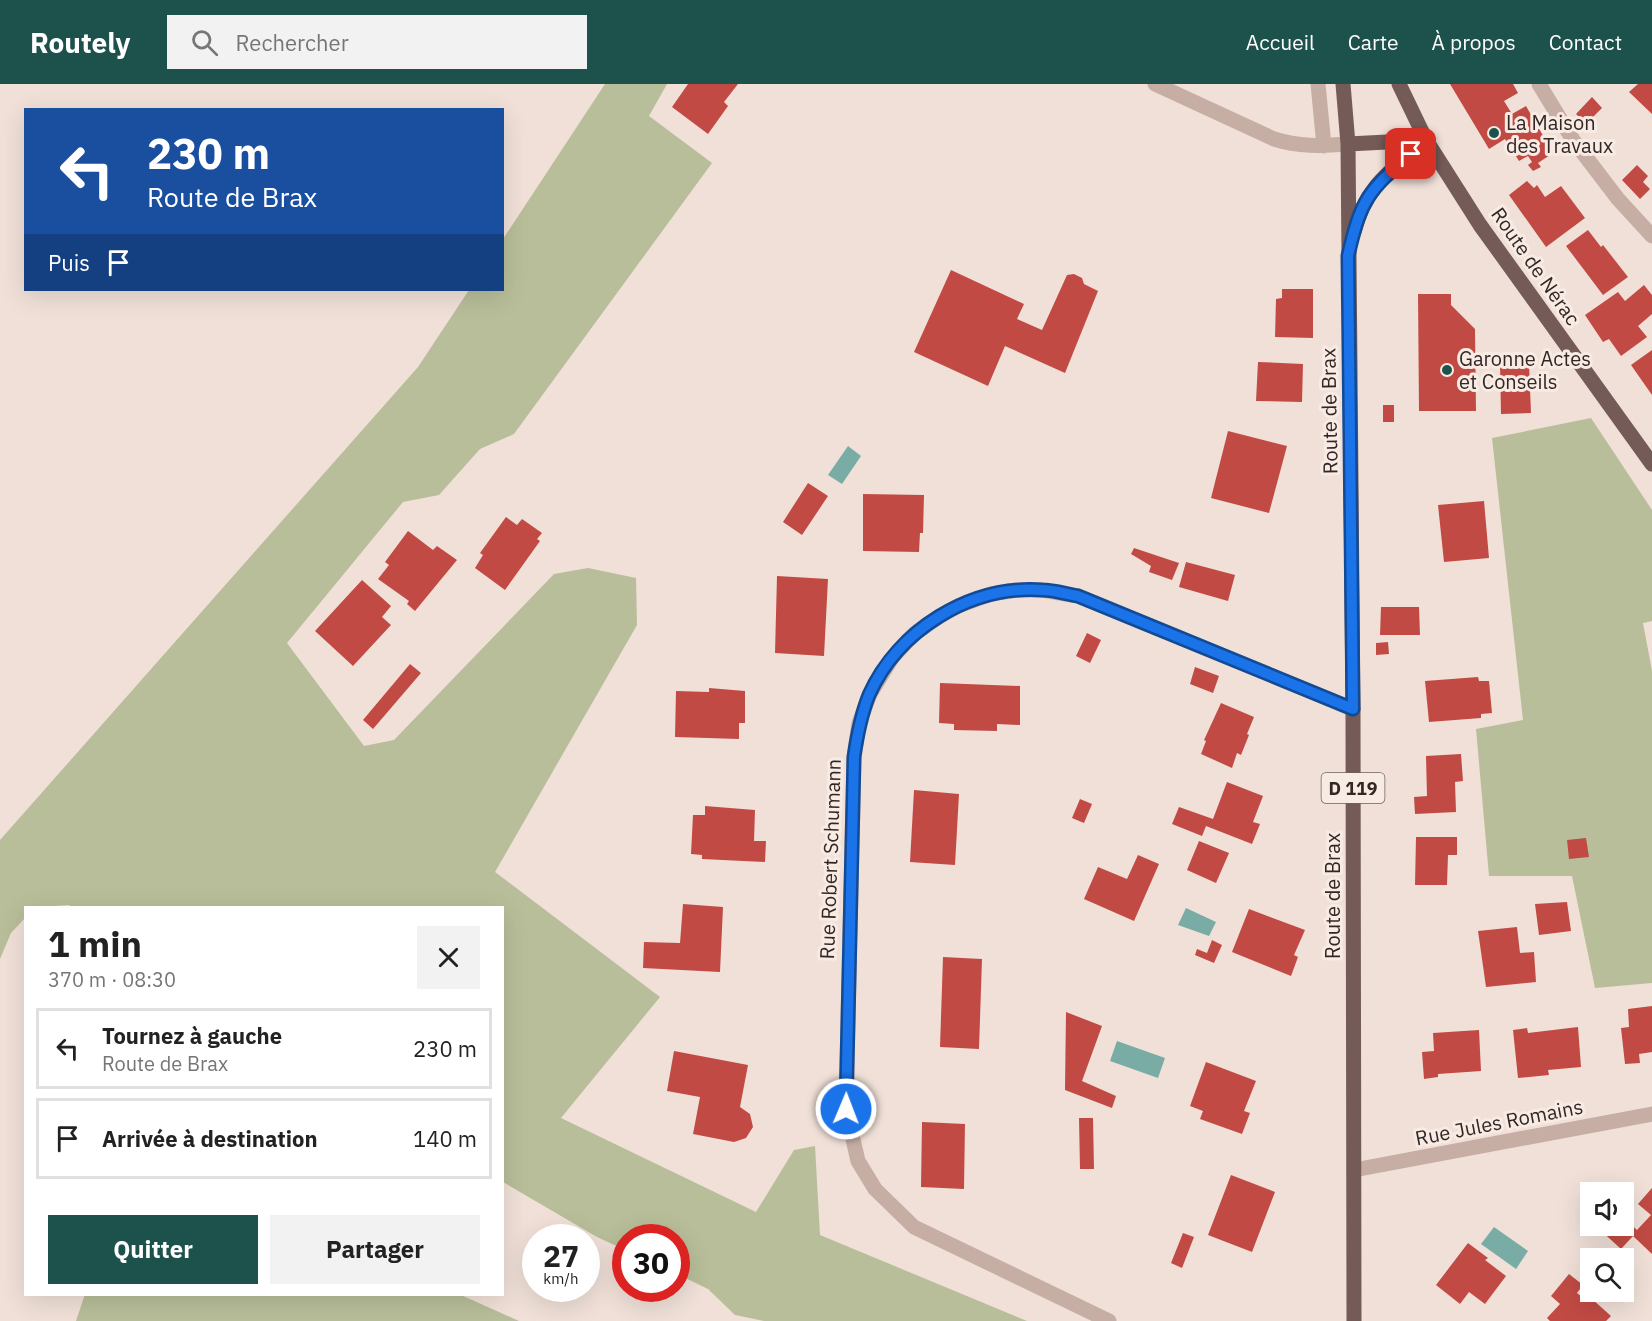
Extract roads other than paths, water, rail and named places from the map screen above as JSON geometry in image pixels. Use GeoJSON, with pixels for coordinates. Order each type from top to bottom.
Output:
{"type":"FeatureCollection","features":[{"type":"Feature","properties":{"kind":"main road","name":"D 119"},"geometry":{"type":"LineString","coordinates":[[1343,84],[1347,144]]}},
{"type":"Feature","properties":{"kind":"main road","name":"Route de Nérac"},"geometry":{"type":"LineString","coordinates":[[1399,84],[1426,140],[1480,225],[1652,464]]}},
{"type":"Feature","properties":{"kind":"main road"},"geometry":{"type":"LineString","coordinates":[[1347,144],[1426,140]]}},
{"type":"Feature","properties":{"kind":"main road","name":"Route de Brax"},"geometry":{"type":"LineString","coordinates":[[1348,256],[1359,211],[1367,197],[1380,180],[1426,140]]}},
{"type":"Feature","properties":{"kind":"main road","name":"Route de Brax"},"geometry":{"type":"LineString","coordinates":[[1347,144],[1353,709],[1354,1321]]}},
{"type":"Feature","properties":{"kind":"street"},"geometry":{"type":"LineString","coordinates":[[1155,84],[1274,139],[1294,145],[1347,144]]}},
{"type":"Feature","properties":{"kind":"street"},"geometry":{"type":"LineString","coordinates":[[1318,84],[1324,146]]}},
{"type":"Feature","properties":{"kind":"street"},"geometry":{"type":"LineString","coordinates":[[1539,84],[1573,140],[1618,199],[1652,236]]}},
{"type":"Feature","properties":{"kind":"street","name":"Rue Robert Schumann"},"geometry":{"type":"LineString","coordinates":[[1109,1321],[914,1227],[874,1190],[854,1152],[846,1109],[850,870],[854,757],[860,723],[870,694],[892,658],[914,634],[940,616],[958,606],[991,594],[1042,590],[1078,596],[1353,709]]}},
{"type":"Feature","properties":{"kind":"street","name":"Rue Jules Romains"},"geometry":{"type":"LineString","coordinates":[[1354,1170],[1652,1114]]}},
{"type":"Feature","properties":{"kind":"water"},"geometry":{"type":"Polygon","coordinates":[[[848,446],[861,456],[842,484],[828,475],[848,446]]]}},
{"type":"Feature","properties":{"kind":"water"},"geometry":{"type":"Polygon","coordinates":[[[1186,908],[1216,922],[1209,936],[1178,925],[1186,908]]]}},
{"type":"Feature","properties":{"kind":"water"},"geometry":{"type":"Polygon","coordinates":[[[1117,1041],[1165,1058],[1158,1078],[1110,1061],[1117,1041]]]}},
{"type":"Feature","properties":{"kind":"water"},"geometry":{"type":"Polygon","coordinates":[[[1494,1227],[1528,1251],[1516,1269],[1481,1244],[1494,1227]]]}},
{"type":"Feature","properties":{"kind":"place","name":"La Maison des Travaux"},"geometry":{"type":"Point","coordinates":[1494,133]}},
{"type":"Feature","properties":{"kind":"place","name":"Garonne Actes et Conseils"},"geometry":{"type":"Point","coordinates":[1447,370]}}]}
